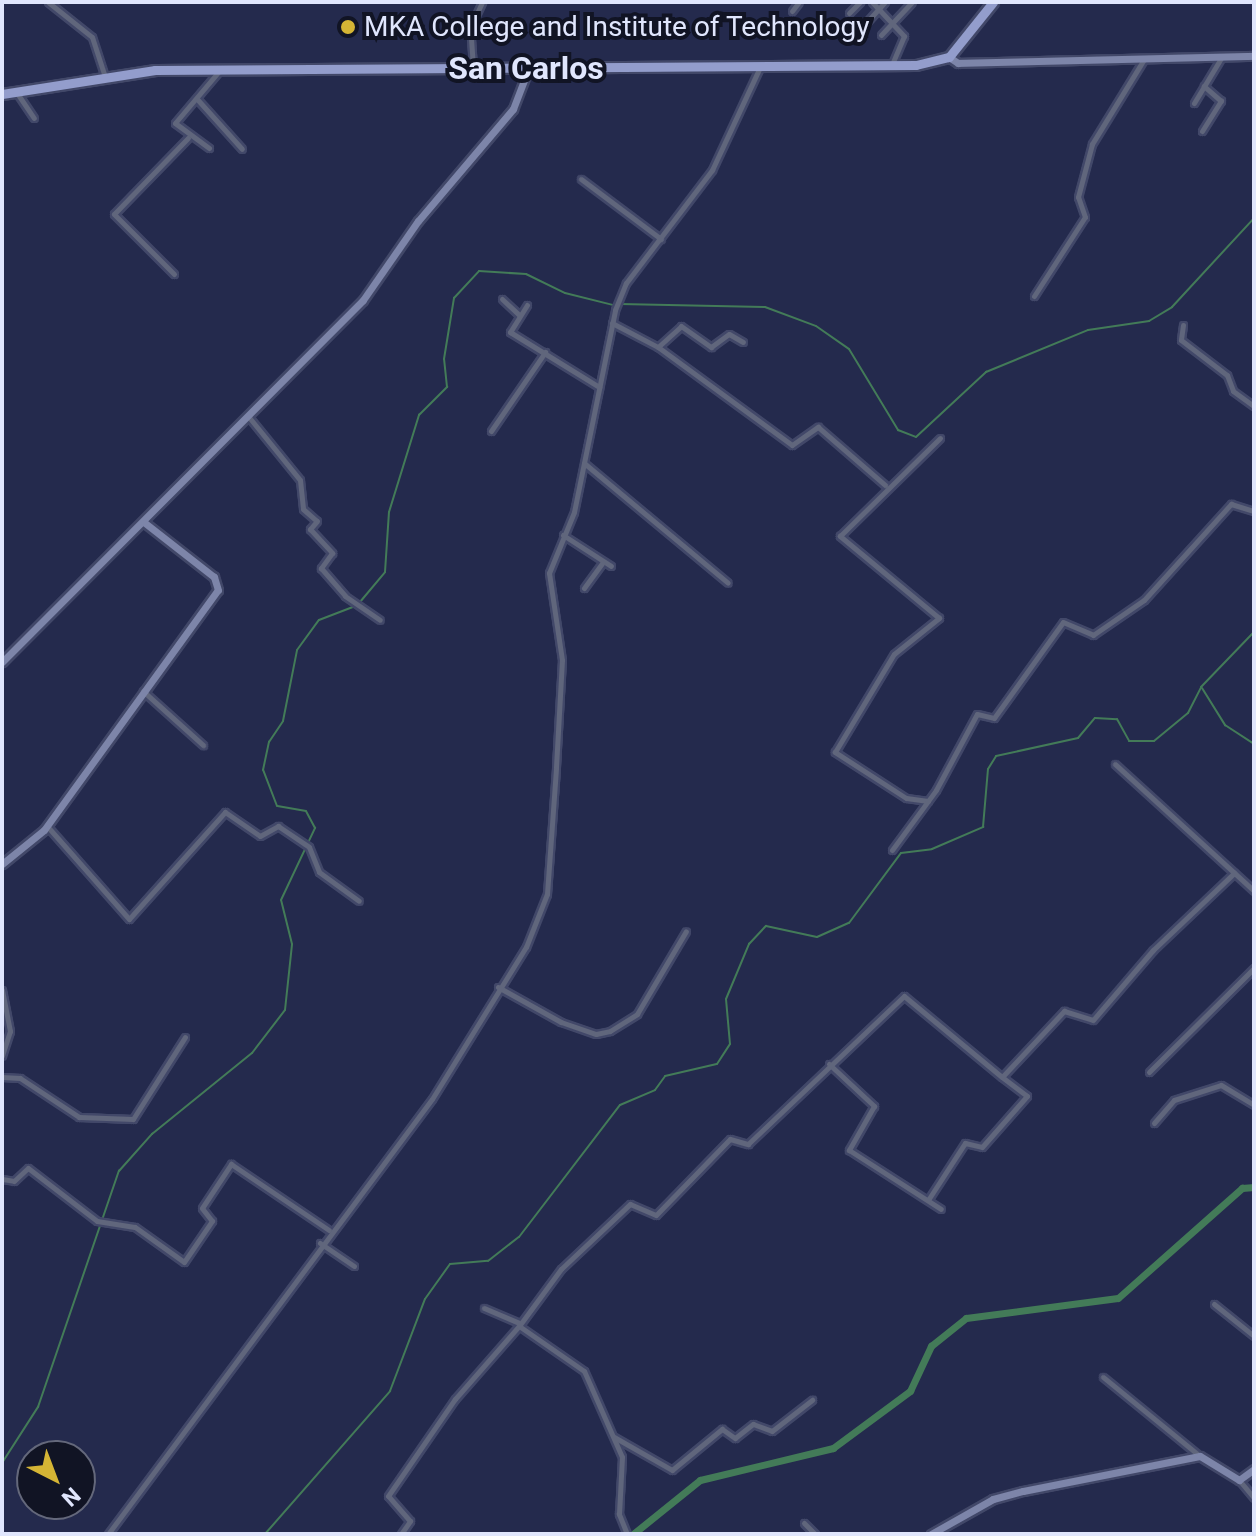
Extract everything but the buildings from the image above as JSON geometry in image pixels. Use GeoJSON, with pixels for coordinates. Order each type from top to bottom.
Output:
{"type":"FeatureCollection","features":[{"type":"Feature","properties":{"kind":"main road"},"geometry":{"type":"LineString","coordinates":[[2,94],[104,75],[220,69],[472,71],[891,66],[949,57],[993,2]]}},
{"type":"Feature","properties":{"kind":"street"},"geometry":{"type":"LineString","coordinates":[[48,2],[92,37],[104,75]]}},
{"type":"Feature","properties":{"kind":"street"},"geometry":{"type":"LineString","coordinates":[[472,71],[476,44],[470,28],[482,2]]}},
{"type":"Feature","properties":{"kind":"street"},"geometry":{"type":"LineString","coordinates":[[849,13],[860,2]]}},
{"type":"Feature","properties":{"kind":"street"},"geometry":{"type":"LineString","coordinates":[[872,2],[904,40],[891,66]]}},
{"type":"Feature","properties":{"kind":"street"},"geometry":{"type":"LineString","coordinates":[[865,24],[885,2]]}},
{"type":"Feature","properties":{"kind":"street"},"geometry":{"type":"LineString","coordinates":[[881,35],[912,2]]}},
{"type":"Feature","properties":{"kind":"street"},"geometry":{"type":"LineString","coordinates":[[792,11],[797,3]]}},
{"type":"Feature","properties":{"kind":"street"},"geometry":{"type":"LineString","coordinates":[[949,57],[958,63],[1252,54]]}},
{"type":"Feature","properties":{"kind":"street"},"geometry":{"type":"LineString","coordinates":[[1194,103],[1221,57]]}},
{"type":"Feature","properties":{"kind":"street"},"geometry":{"type":"LineString","coordinates":[[1034,296],[1085,217],[1078,197],[1092,144],[1144,59]]}},
{"type":"Feature","properties":{"kind":"street"},"geometry":{"type":"LineString","coordinates":[[108,1534],[329,1230],[432,1099],[498,987],[526,947],[547,894],[562,660],[549,573],[584,463],[612,323],[626,283],[712,170],[760,67]]}},
{"type":"Feature","properties":{"kind":"street"},"geometry":{"type":"LineString","coordinates":[[188,138],[175,123],[220,69]]}},
{"type":"Feature","properties":{"kind":"street"},"geometry":{"type":"LineString","coordinates":[[2,662],[145,523],[374,287],[418,221],[513,109],[528,70]]}},
{"type":"Feature","properties":{"kind":"street"},"geometry":{"type":"LineString","coordinates":[[1202,131],[1221,101],[1204,86]]}},
{"type":"Feature","properties":{"kind":"street"},"geometry":{"type":"LineString","coordinates":[[17,92],[34,118]]}},
{"type":"Feature","properties":{"kind":"street"},"geometry":{"type":"LineString","coordinates":[[197,99],[242,149]]}},
{"type":"Feature","properties":{"kind":"street"},"geometry":{"type":"LineString","coordinates":[[174,274],[114,214],[188,138],[200,138],[209,148]]}},
{"type":"Feature","properties":{"kind":"street"},"geometry":{"type":"LineString","coordinates":[[581,179],[661,239]]}},
{"type":"Feature","properties":{"kind":"street"},"geometry":{"type":"LineString","coordinates":[[502,299],[519,315]]}},
{"type":"Feature","properties":{"kind":"street"},"geometry":{"type":"LineString","coordinates":[[527,305],[510,332],[599,387]]}},
{"type":"Feature","properties":{"kind":"street"},"geometry":{"type":"LineString","coordinates":[[612,323],[658,347],[788,443],[795,445],[818,427],[885,485]]}},
{"type":"Feature","properties":{"kind":"street"},"geometry":{"type":"LineString","coordinates":[[1183,325],[1181,340],[1227,375],[1233,391],[1254,406]]}},
{"type":"Feature","properties":{"kind":"street"},"geometry":{"type":"LineString","coordinates":[[658,347],[681,326],[711,347],[729,334],[743,342]]}},
{"type":"Feature","properties":{"kind":"street"},"geometry":{"type":"LineString","coordinates":[[491,431],[545,352]]}},
{"type":"Feature","properties":{"kind":"street"},"geometry":{"type":"LineString","coordinates":[[247,415],[300,480],[303,509],[317,521],[310,529],[332,553],[321,568],[345,596],[380,620]]}},
{"type":"Feature","properties":{"kind":"street"},"geometry":{"type":"LineString","coordinates":[[928,801],[884,785],[833,747],[894,654],[939,618],[840,536],[885,485],[940,438]]}},
{"type":"Feature","properties":{"kind":"street"},"geometry":{"type":"LineString","coordinates":[[584,463],[728,583]]}},
{"type":"Feature","properties":{"kind":"street"},"geometry":{"type":"LineString","coordinates":[[892,850],[928,801],[977,714],[994,718],[1063,622],[1093,635],[1144,600],[1231,504],[1254,511]]}},
{"type":"Feature","properties":{"kind":"street"},"geometry":{"type":"LineString","coordinates":[[2,864],[47,826],[218,583],[145,523]]}},
{"type":"Feature","properties":{"kind":"street"},"geometry":{"type":"LineString","coordinates":[[563,535],[611,566]]}},
{"type":"Feature","properties":{"kind":"street"},"geometry":{"type":"LineString","coordinates":[[584,588],[602,563]]}},
{"type":"Feature","properties":{"kind":"street"},"geometry":{"type":"LineString","coordinates":[[142,690],[203,745]]}},
{"type":"Feature","properties":{"kind":"street"},"geometry":{"type":"LineString","coordinates":[[1115,764],[1254,891]]}},
{"type":"Feature","properties":{"kind":"street"},"geometry":{"type":"LineString","coordinates":[[47,826],[129,919],[225,812],[260,836],[278,826],[309,847],[319,872],[359,901]]}},
{"type":"Feature","properties":{"kind":"street"},"geometry":{"type":"LineString","coordinates":[[1002,1077],[1064,1011],[1093,1020],[1153,950],[1234,873]]}},
{"type":"Feature","properties":{"kind":"street"},"geometry":{"type":"LineString","coordinates":[[498,987],[561,1022],[596,1034],[610,1031],[637,1014],[686,931]]}},
{"type":"Feature","properties":{"kind":"street"},"geometry":{"type":"LineString","coordinates":[[1149,1072],[1205,1009],[1217,1007],[1254,968]]}},
{"type":"Feature","properties":{"kind":"street"},"geometry":{"type":"LineString","coordinates":[[2,990],[10,1031],[2,1056]]}},
{"type":"Feature","properties":{"kind":"street"},"geometry":{"type":"LineString","coordinates":[[401,1534],[410,1521],[388,1496],[455,1399],[585,1243],[630,1204],[660,1212],[730,1139],[748,1144],[904,996],[1027,1096],[982,1147],[965,1143],[928,1200]]}},
{"type":"Feature","properties":{"kind":"street"},"geometry":{"type":"LineString","coordinates":[[2,1077],[20,1078],[79,1117],[133,1119],[185,1037]]}},
{"type":"Feature","properties":{"kind":"street"},"geometry":{"type":"LineString","coordinates":[[829,1064],[874,1106],[849,1150],[941,1209]]}},
{"type":"Feature","properties":{"kind":"street"},"geometry":{"type":"LineString","coordinates":[[1154,1123],[1174,1100],[1221,1085],[1254,1105]]}},
{"type":"Feature","properties":{"kind":"street"},"geometry":{"type":"LineString","coordinates":[[2,1179],[14,1181],[28,1168],[97,1221],[135,1227],[184,1262],[212,1221],[202,1208],[231,1164],[329,1230]]}},
{"type":"Feature","properties":{"kind":"street"},"geometry":{"type":"LineString","coordinates":[[320,1243],[354,1266]]}},
{"type":"Feature","properties":{"kind":"street"},"geometry":{"type":"LineString","coordinates":[[1214,1304],[1254,1336]]}},
{"type":"Feature","properties":{"kind":"street"},"geometry":{"type":"LineString","coordinates":[[484,1308],[494,1307],[584,1371],[622,1457],[619,1514],[627,1534]]}},
{"type":"Feature","properties":{"kind":"street"},"geometry":{"type":"LineString","coordinates":[[1103,1377],[1200,1456],[1239,1480],[1254,1498]]}},
{"type":"Feature","properties":{"kind":"street"},"geometry":{"type":"LineString","coordinates":[[613,1437],[672,1470],[722,1429],[735,1438],[753,1424],[772,1431],[812,1400]]}},
{"type":"Feature","properties":{"kind":"street"},"geometry":{"type":"LineString","coordinates":[[931,1534],[993,1499],[1200,1456]]}},
{"type":"Feature","properties":{"kind":"street"},"geometry":{"type":"LineString","coordinates":[[1239,1480],[1254,1469]]}},
{"type":"Feature","properties":{"kind":"street"},"geometry":{"type":"LineString","coordinates":[[804,1523],[815,1534]]}},
{"type":"Feature","properties":{"kind":"waterway"},"geometry":{"type":"LineString","coordinates":[[620,304],[765,307],[816,326],[849,349],[898,430],[916,437],[986,372],[1088,330],[1149,321],[1172,307],[1254,218]]}},
{"type":"Feature","properties":{"kind":"waterway"},"geometry":{"type":"LineString","coordinates":[[360,602],[385,572],[389,512],[419,415],[447,387],[444,359],[454,298],[479,271],[526,274],[565,293],[613,305]]}},
{"type":"Feature","properties":{"kind":"waterway"},"geometry":{"type":"LineString","coordinates":[[2,1463],[38,1407],[119,1171],[152,1134],[252,1053],[285,1010],[292,944],[281,900],[315,828],[306,811],[277,806],[263,770],[269,742],[283,721],[297,650],[319,620],[355,606]]}},
{"type":"Feature","properties":{"kind":"waterway"},"geometry":{"type":"LineString","coordinates":[[265,1534],[390,1391],[425,1299],[450,1264],[488,1261],[519,1237],[620,1105],[655,1090],[665,1076],[717,1064],[730,1044],[726,999],[749,944],[766,926],[817,937],[849,923],[901,853],[932,849],[983,827],[988,769],[996,756],[1078,738],[1095,718],[1117,719],[1129,741],[1154,741],[1188,713],[1201,687],[1254,632]]}},
{"type":"Feature","properties":{"kind":"waterway"},"geometry":{"type":"LineString","coordinates":[[1202,688],[1225,725],[1254,744]]}},
{"type":"Feature","properties":{"kind":"waterway"},"geometry":{"type":"LineString","coordinates":[[633,1534],[700,1480],[833,1448],[910,1391],[931,1346],[966,1318],[1118,1298],[1242,1188],[1254,1187]]}},
{"type":"Feature","properties":{"kind":"place","name":"MKA College and Institute of Technology"},"geometry":{"type":"Point","coordinates":[348,27]}},
{"type":"Feature","properties":{"kind":"district","name":"San Carlos"},"geometry":{"type":"Point","coordinates":[526,68]}}]}
